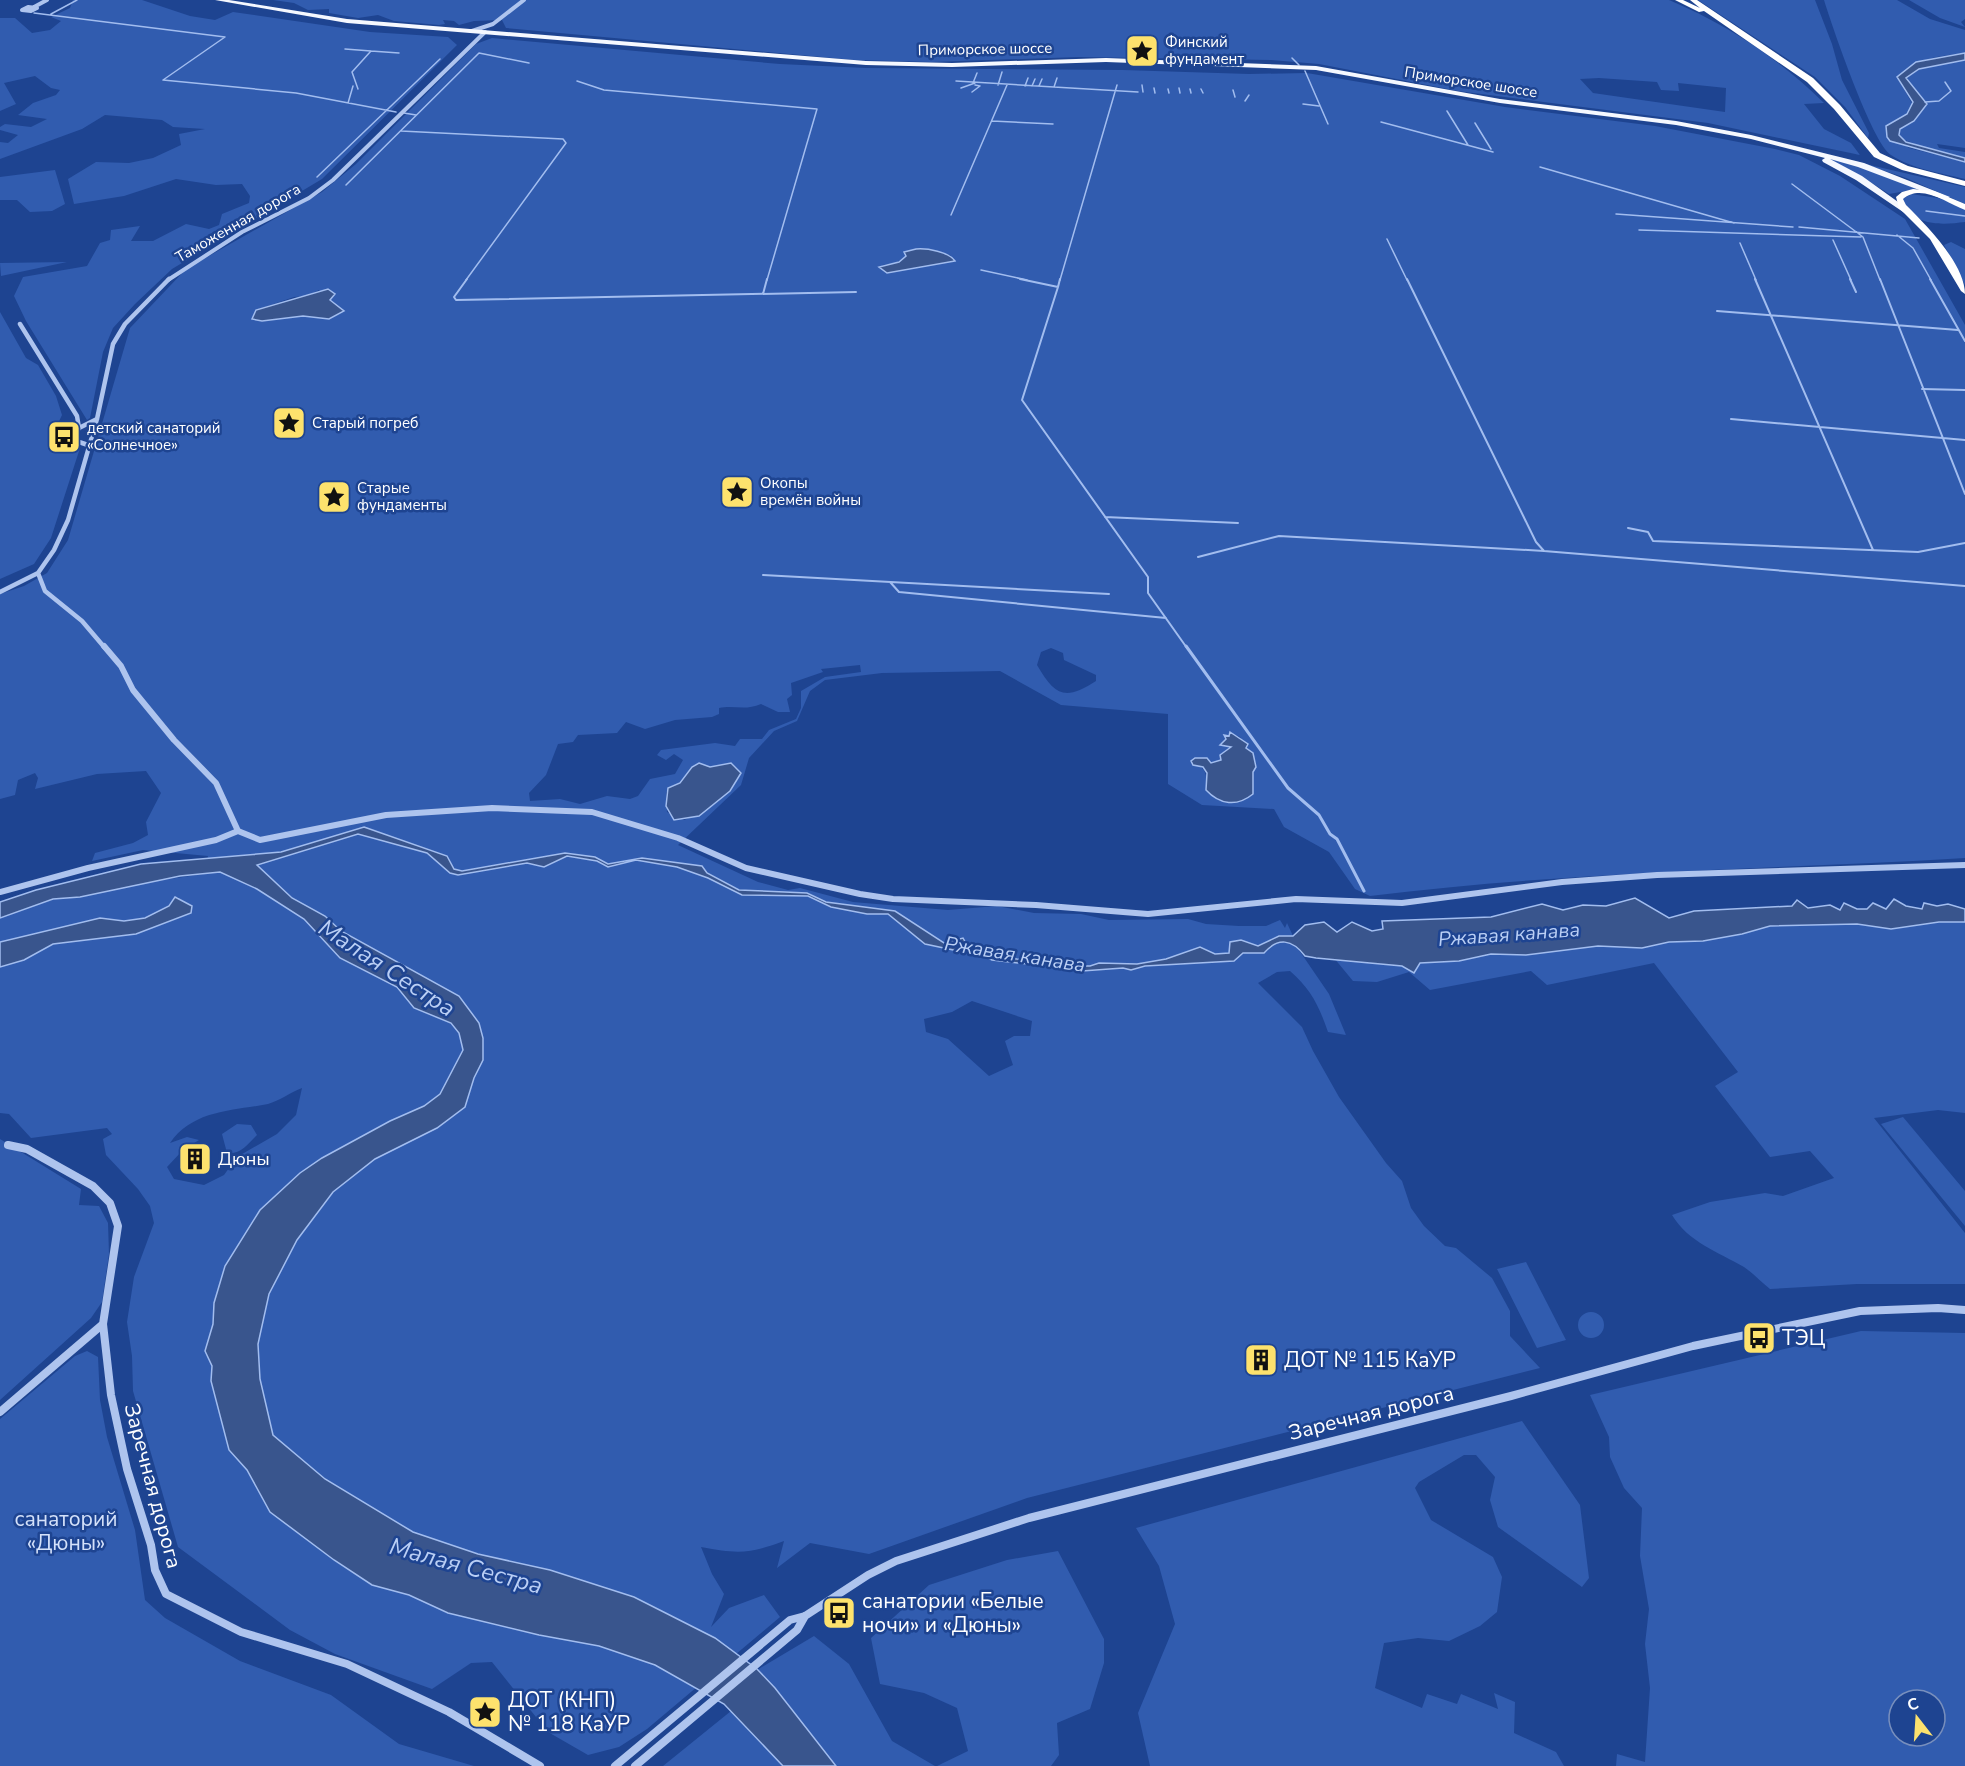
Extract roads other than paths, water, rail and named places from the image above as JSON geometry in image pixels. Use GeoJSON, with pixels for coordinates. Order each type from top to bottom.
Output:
{"type":"FeatureCollection","features":[{"type":"Feature","properties":{"kind":"highway"},"geometry":{"type":"LineString","coordinates":[[1678,0],[1734,27]]}},
{"type":"Feature","properties":{"kind":"highway"},"geometry":{"type":"LineString","coordinates":[[1693,0],[1815,85],[1876,155],[1905,168],[1965,184]]}},
{"type":"Feature","properties":{"kind":"highway"},"geometry":{"type":"LineString","coordinates":[[1909,214],[1899,199],[1908,193],[1930,193],[1952,200]]}},
{"type":"Feature","properties":{"kind":"highway","name":"Приморское шоссе"},"geometry":{"type":"LineString","coordinates":[[1952,200],[1965,207]]}},
{"type":"Feature","properties":{"kind":"highway","name":"Приморское шоссе"},"geometry":{"type":"LineString","coordinates":[[1909,214],[1934,238],[1965,291]]}},
{"type":"Feature","properties":{"kind":"main road","name":"Приморское шоссе"},"geometry":{"type":"LineString","coordinates":[[218,0],[243,1],[347,21],[884,64],[1106,60],[1286,65],[1500,101],[1676,123],[1750,136],[1870,168],[1952,200]]}},
{"type":"Feature","properties":{"kind":"main road","name":"Приморское шоссе"},"geometry":{"type":"LineString","coordinates":[[1750,136],[1800,150],[1834,164],[1869,184],[1909,214]]}},
{"type":"Feature","properties":{"kind":"street"},"geometry":{"type":"LineString","coordinates":[[34,6],[47,0]]}},
{"type":"Feature","properties":{"kind":"street"},"geometry":{"type":"LineString","coordinates":[[472,31],[493,24],[524,0]]}},
{"type":"Feature","properties":{"kind":"street"},"geometry":{"type":"LineString","coordinates":[[493,24],[498,31],[496,33]]}},
{"type":"Feature","properties":{"kind":"street","name":"Таможенная дорога"},"geometry":{"type":"LineString","coordinates":[[0,592],[38,573],[50,558],[68,520],[97,419],[113,344],[118,333],[168,278],[242,232],[309,198],[333,180],[485,32]]}},
{"type":"Feature","properties":{"kind":"street"},"geometry":{"type":"LineString","coordinates":[[20,324],[77,416],[80,428]]}},
{"type":"Feature","properties":{"kind":"street"},"geometry":{"type":"LineString","coordinates":[[88,445],[76,441],[74,436],[80,428],[97,419]]}},
{"type":"Feature","properties":{"kind":"street"},"geometry":{"type":"LineString","coordinates":[[38,573],[45,591],[82,621],[121,666],[133,690],[170,735],[216,783],[238,831],[260,840],[386,814],[492,808],[557,809],[592,812],[622,819],[678,838],[746,868],[860,894],[913,900],[1036,905],[1148,914],[1296,899],[1402,903],[1562,882],[1656,875],[1965,865]]}},
{"type":"Feature","properties":{"kind":"street"},"geometry":{"type":"LineString","coordinates":[[0,892],[88,868],[216,840],[238,831]]}},
{"type":"Feature","properties":{"kind":"street","name":"Заречная дорога"},"geometry":{"type":"LineString","coordinates":[[8,1145],[27,1149],[93,1186],[110,1203],[118,1226],[103,1324],[111,1395],[127,1469],[151,1545],[155,1570],[166,1594],[241,1632],[347,1664],[449,1712],[540,1766]]}},
{"type":"Feature","properties":{"kind":"street","name":"Заречная дорога"},"geometry":{"type":"LineString","coordinates":[[805,1616],[868,1575],[896,1561],[1029,1518],[1499,1399],[1693,1346],[1860,1311],[1938,1308],[1965,1310]]}},
{"type":"Feature","properties":{"kind":"street"},"geometry":{"type":"LineString","coordinates":[[0,1412],[103,1324]]}},
{"type":"Feature","properties":{"kind":"street"},"geometry":{"type":"LineString","coordinates":[[615,1766],[790,1620],[805,1616]]}},
{"type":"Feature","properties":{"kind":"street"},"geometry":{"type":"LineString","coordinates":[[635,1766],[797,1630],[805,1616]]}},
{"type":"Feature","properties":{"kind":"water"},"geometry":{"type":"Polygon","coordinates":[[[1965,53],[1965,60],[1919,69],[1906,78],[1927,104],[1914,121],[1900,129],[1899,135],[1906,142],[1965,158],[1965,162],[1890,141],[1887,137],[1886,126],[1907,114],[1913,102],[1897,77],[1916,62],[1965,53]]]}},
{"type":"Feature","properties":{"kind":"water"},"geometry":{"type":"Polygon","coordinates":[[[916,249],[937,251],[948,255],[955,261],[887,273],[879,267],[899,262],[906,256],[904,252],[916,249]]]}},
{"type":"Feature","properties":{"kind":"water"},"geometry":{"type":"Polygon","coordinates":[[[328,289],[335,294],[330,300],[344,311],[329,319],[303,316],[262,321],[252,319],[256,310],[328,289]]]}},
{"type":"Feature","properties":{"kind":"water"},"geometry":{"type":"Polygon","coordinates":[[[1230,732],[1248,744],[1246,748],[1253,753],[1256,767],[1253,772],[1253,794],[1235,802],[1223,801],[1211,795],[1206,790],[1207,773],[1203,767],[1193,765],[1191,761],[1195,758],[1207,758],[1211,763],[1221,760],[1220,755],[1231,747],[1220,745],[1226,739],[1224,735],[1229,736],[1230,732]]]}},
{"type":"Feature","properties":{"kind":"water"},"geometry":{"type":"Polygon","coordinates":[[[699,763],[710,767],[731,763],[741,773],[730,791],[699,816],[674,820],[666,806],[668,788],[680,783],[692,767],[699,763]]]}},
{"type":"Feature","properties":{"kind":"water"},"geometry":{"type":"Polygon","coordinates":[[[364,827],[447,856],[454,869],[462,871],[565,853],[595,857],[608,864],[642,858],[702,866],[707,873],[739,890],[807,893],[826,902],[895,911],[944,943],[963,938],[967,945],[974,948],[1003,952],[1016,959],[1057,961],[1073,966],[1090,966],[1099,963],[1137,964],[1166,959],[1200,947],[1215,954],[1229,953],[1230,942],[1241,940],[1258,946],[1279,936],[1293,936],[1305,925],[1324,922],[1337,932],[1352,922],[1372,931],[1383,929],[1382,921],[1491,917],[1542,904],[1563,910],[1583,905],[1606,906],[1635,898],[1669,918],[1694,911],[1792,906],[1797,900],[1808,908],[1830,905],[1840,910],[1844,903],[1857,909],[1867,909],[1873,903],[1886,909],[1894,899],[1906,906],[1922,909],[1924,903],[1937,906],[1948,904],[1965,909],[1965,922],[1939,922],[1891,929],[1857,924],[1770,926],[1703,941],[1669,942],[1642,948],[1598,946],[1526,955],[1491,954],[1459,961],[1420,963],[1414,973],[1402,966],[1305,956],[1295,946],[1285,942],[1274,944],[1264,953],[1243,953],[1234,961],[1145,966],[1131,970],[1123,968],[1082,971],[1050,963],[1036,965],[992,960],[972,950],[958,951],[925,944],[888,914],[867,914],[831,907],[808,896],[742,895],[708,878],[677,867],[636,860],[608,867],[597,861],[567,856],[544,867],[527,863],[458,875],[450,873],[427,853],[358,834],[257,865],[292,898],[325,916],[341,931],[459,996],[479,1023],[483,1038],[483,1060],[474,1078],[465,1107],[437,1128],[375,1159],[333,1192],[297,1240],[269,1294],[258,1344],[260,1379],[273,1435],[325,1479],[413,1532],[478,1554],[550,1570],[634,1597],[715,1638],[757,1669],[775,1688],[836,1766],[783,1766],[724,1704],[655,1665],[599,1646],[539,1635],[448,1613],[409,1595],[372,1585],[270,1512],[247,1470],[229,1450],[211,1381],[212,1366],[205,1351],[213,1324],[214,1303],[225,1266],[260,1210],[300,1173],[322,1158],[390,1121],[424,1106],[440,1094],[463,1050],[459,1033],[451,1023],[414,1008],[397,987],[340,958],[304,919],[257,889],[220,872],[180,876],[80,897],[53,899],[0,918],[0,902],[36,890],[141,864],[281,852],[364,827]]]}},
{"type":"Feature","properties":{"kind":"water"},"geometry":{"type":"Polygon","coordinates":[[[175,897],[192,906],[191,913],[136,934],[53,944],[24,960],[0,967],[0,942],[100,918],[124,921],[145,918],[169,906],[175,897]]]}},
{"type":"Feature","properties":{"kind":"waterway"},"geometry":{"type":"LineString","coordinates":[[51,14],[77,0]]}},
{"type":"Feature","properties":{"kind":"waterway"},"geometry":{"type":"LineString","coordinates":[[34,13],[225,37],[163,80],[296,93],[348,103]]}},
{"type":"Feature","properties":{"kind":"waterway"},"geometry":{"type":"LineString","coordinates":[[345,49],[371,51]]}},
{"type":"Feature","properties":{"kind":"waterway"},"geometry":{"type":"LineString","coordinates":[[358,89],[352,72],[371,51]]}},
{"type":"Feature","properties":{"kind":"waterway"},"geometry":{"type":"LineString","coordinates":[[371,51],[399,53]]}},
{"type":"Feature","properties":{"kind":"waterway"},"geometry":{"type":"LineString","coordinates":[[346,185],[479,53],[529,63]]}},
{"type":"Feature","properties":{"kind":"waterway"},"geometry":{"type":"LineString","coordinates":[[1292,58],[1299,65]]}},
{"type":"Feature","properties":{"kind":"waterway"},"geometry":{"type":"LineString","coordinates":[[387,110],[440,59]]}},
{"type":"Feature","properties":{"kind":"waterway"},"geometry":{"type":"LineString","coordinates":[[1305,71],[1328,124]]}},
{"type":"Feature","properties":{"kind":"waterway"},"geometry":{"type":"LineString","coordinates":[[998,84],[1002,72]]}},
{"type":"Feature","properties":{"kind":"waterway"},"geometry":{"type":"LineString","coordinates":[[973,82],[977,73]]}},
{"type":"Feature","properties":{"kind":"waterway"},"geometry":{"type":"LineString","coordinates":[[1025,85],[1028,78]]}},
{"type":"Feature","properties":{"kind":"waterway"},"geometry":{"type":"LineString","coordinates":[[1054,87],[1057,78]]}},
{"type":"Feature","properties":{"kind":"waterway"},"geometry":{"type":"LineString","coordinates":[[1032,86],[1035,79]]}},
{"type":"Feature","properties":{"kind":"waterway"},"geometry":{"type":"LineString","coordinates":[[1039,86],[1042,79]]}},
{"type":"Feature","properties":{"kind":"waterway"},"geometry":{"type":"LineString","coordinates":[[577,81],[604,90],[817,109],[767,280]]}},
{"type":"Feature","properties":{"kind":"waterway"},"geometry":{"type":"LineString","coordinates":[[956,81],[973,82]]}},
{"type":"Feature","properties":{"kind":"waterway"},"geometry":{"type":"LineString","coordinates":[[973,82],[998,84]]}},
{"type":"Feature","properties":{"kind":"waterway"},"geometry":{"type":"LineString","coordinates":[[1925,102],[1939,101],[1951,91],[1945,82]]}},
{"type":"Feature","properties":{"kind":"waterway"},"geometry":{"type":"LineString","coordinates":[[961,88],[975,83]]}},
{"type":"Feature","properties":{"kind":"waterway"},"geometry":{"type":"LineString","coordinates":[[998,84],[1025,85]]}},
{"type":"Feature","properties":{"kind":"waterway"},"geometry":{"type":"LineString","coordinates":[[972,92],[980,86],[975,85]]}},
{"type":"Feature","properties":{"kind":"waterway"},"geometry":{"type":"LineString","coordinates":[[951,215],[1007,85]]}},
{"type":"Feature","properties":{"kind":"waterway"},"geometry":{"type":"LineString","coordinates":[[1025,85],[1032,86]]}},
{"type":"Feature","properties":{"kind":"waterway"},"geometry":{"type":"LineString","coordinates":[[1115,91],[1117,85]]}},
{"type":"Feature","properties":{"kind":"waterway"},"geometry":{"type":"LineString","coordinates":[[1142,85],[1143,92]]}},
{"type":"Feature","properties":{"kind":"waterway"},"geometry":{"type":"LineString","coordinates":[[348,103],[353,86]]}},
{"type":"Feature","properties":{"kind":"waterway"},"geometry":{"type":"LineString","coordinates":[[1032,86],[1054,87]]}},
{"type":"Feature","properties":{"kind":"waterway"},"geometry":{"type":"LineString","coordinates":[[1054,87],[1115,91]]}},
{"type":"Feature","properties":{"kind":"waterway"},"geometry":{"type":"LineString","coordinates":[[1154,88],[1155,93]]}},
{"type":"Feature","properties":{"kind":"waterway"},"geometry":{"type":"LineString","coordinates":[[1179,88],[1180,93]]}},
{"type":"Feature","properties":{"kind":"waterway"},"geometry":{"type":"LineString","coordinates":[[1168,89],[1169,93]]}},
{"type":"Feature","properties":{"kind":"waterway"},"geometry":{"type":"LineString","coordinates":[[1190,89],[1191,93]]}},
{"type":"Feature","properties":{"kind":"waterway"},"geometry":{"type":"LineString","coordinates":[[1201,89],[1203,93]]}},
{"type":"Feature","properties":{"kind":"waterway"},"geometry":{"type":"LineString","coordinates":[[1233,90],[1235,97]]}},
{"type":"Feature","properties":{"kind":"waterway"},"geometry":{"type":"LineString","coordinates":[[1060,280],[1115,91]]}},
{"type":"Feature","properties":{"kind":"waterway"},"geometry":{"type":"LineString","coordinates":[[1115,91],[1138,92]]}},
{"type":"Feature","properties":{"kind":"waterway"},"geometry":{"type":"LineString","coordinates":[[1245,101],[1249,95]]}},
{"type":"Feature","properties":{"kind":"waterway"},"geometry":{"type":"LineString","coordinates":[[348,103],[387,110]]}},
{"type":"Feature","properties":{"kind":"waterway"},"geometry":{"type":"LineString","coordinates":[[1303,104],[1319,106]]}},
{"type":"Feature","properties":{"kind":"waterway"},"geometry":{"type":"LineString","coordinates":[[317,177],[387,110]]}},
{"type":"Feature","properties":{"kind":"waterway"},"geometry":{"type":"LineString","coordinates":[[387,110],[396,112]]}},
{"type":"Feature","properties":{"kind":"waterway"},"geometry":{"type":"LineString","coordinates":[[1447,111],[1468,145]]}},
{"type":"Feature","properties":{"kind":"waterway"},"geometry":{"type":"LineString","coordinates":[[404,113],[416,115]]}},
{"type":"Feature","properties":{"kind":"waterway"},"geometry":{"type":"LineString","coordinates":[[992,121],[1053,124]]}},
{"type":"Feature","properties":{"kind":"waterway"},"geometry":{"type":"LineString","coordinates":[[1381,122],[1493,152]]}},
{"type":"Feature","properties":{"kind":"waterway"},"geometry":{"type":"LineString","coordinates":[[1475,123],[1491,149]]}},
{"type":"Feature","properties":{"kind":"waterway"},"geometry":{"type":"LineString","coordinates":[[401,131],[563,139],[566,143],[466,280]]}},
{"type":"Feature","properties":{"kind":"waterway"},"geometry":{"type":"LineString","coordinates":[[1540,167],[1732,223]]}},
{"type":"Feature","properties":{"kind":"waterway"},"geometry":{"type":"LineString","coordinates":[[1792,184],[1857,232]]}},
{"type":"Feature","properties":{"kind":"waterway"},"geometry":{"type":"LineString","coordinates":[[1926,211],[1965,216]]}},
{"type":"Feature","properties":{"kind":"waterway"},"geometry":{"type":"LineString","coordinates":[[1616,214],[1732,223]]}},
{"type":"Feature","properties":{"kind":"waterway"},"geometry":{"type":"LineString","coordinates":[[1732,223],[1793,227]]}},
{"type":"Feature","properties":{"kind":"waterway"},"geometry":{"type":"LineString","coordinates":[[1799,227],[1857,232]]}},
{"type":"Feature","properties":{"kind":"waterway"},"geometry":{"type":"LineString","coordinates":[[1639,230],[1861,237]]}},
{"type":"Feature","properties":{"kind":"waterway"},"geometry":{"type":"LineString","coordinates":[[1857,232],[1898,236]]}},
{"type":"Feature","properties":{"kind":"waterway"},"geometry":{"type":"LineString","coordinates":[[1857,232],[1863,237],[1880,280]]}},
{"type":"Feature","properties":{"kind":"waterway"},"geometry":{"type":"LineString","coordinates":[[1898,236],[1919,238]]}},
{"type":"Feature","properties":{"kind":"waterway"},"geometry":{"type":"LineString","coordinates":[[1898,236],[1913,248],[1931,280]]}},
{"type":"Feature","properties":{"kind":"waterway"},"geometry":{"type":"LineString","coordinates":[[1387,239],[1407,280]]}},
{"type":"Feature","properties":{"kind":"waterway"},"geometry":{"type":"LineString","coordinates":[[1833,240],[1851,280]]}},
{"type":"Feature","properties":{"kind":"waterway"},"geometry":{"type":"LineString","coordinates":[[1740,243],[1756,280]]}},
{"type":"Feature","properties":{"kind":"waterway"},"geometry":{"type":"LineString","coordinates":[[981,270],[1027,280]]}},
{"type":"Feature","properties":{"kind":"waterway"},"geometry":{"type":"LineString","coordinates":[[467,279],[454,297],[456,300],[763,294]]}},
{"type":"Feature","properties":{"kind":"waterway"},"geometry":{"type":"LineString","coordinates":[[763,294],[767,279]]}},
{"type":"Feature","properties":{"kind":"waterway"},"geometry":{"type":"LineString","coordinates":[[1020,279],[1058,287]]}},
{"type":"Feature","properties":{"kind":"waterway"},"geometry":{"type":"LineString","coordinates":[[1058,287],[1060,279]]}},
{"type":"Feature","properties":{"kind":"waterway"},"geometry":{"type":"LineString","coordinates":[[1407,279],[1536,542],[1544,551]]}},
{"type":"Feature","properties":{"kind":"waterway"},"geometry":{"type":"LineString","coordinates":[[1755,279],[1771,315]]}},
{"type":"Feature","properties":{"kind":"waterway"},"geometry":{"type":"LineString","coordinates":[[1850,279],[1856,292]]}},
{"type":"Feature","properties":{"kind":"waterway"},"geometry":{"type":"LineString","coordinates":[[1880,279],[1898,325]]}},
{"type":"Feature","properties":{"kind":"waterway"},"geometry":{"type":"LineString","coordinates":[[1930,279],[1965,341]]}},
{"type":"Feature","properties":{"kind":"waterway"},"geometry":{"type":"LineString","coordinates":[[1058,287],[1022,400],[1105,517]]}},
{"type":"Feature","properties":{"kind":"waterway"},"geometry":{"type":"LineString","coordinates":[[763,294],[856,292]]}},
{"type":"Feature","properties":{"kind":"waterway"},"geometry":{"type":"LineString","coordinates":[[1717,311],[1771,315]]}},
{"type":"Feature","properties":{"kind":"waterway"},"geometry":{"type":"LineString","coordinates":[[1771,315],[1898,325]]}},
{"type":"Feature","properties":{"kind":"waterway"},"geometry":{"type":"LineString","coordinates":[[1771,315],[1819,427]]}},
{"type":"Feature","properties":{"kind":"waterway"},"geometry":{"type":"LineString","coordinates":[[1898,325],[1958,330]]}},
{"type":"Feature","properties":{"kind":"waterway"},"geometry":{"type":"LineString","coordinates":[[1898,325],[1924,389]]}},
{"type":"Feature","properties":{"kind":"waterway"},"geometry":{"type":"LineString","coordinates":[[1924,389],[1965,390]]}},
{"type":"Feature","properties":{"kind":"waterway"},"geometry":{"type":"LineString","coordinates":[[1924,389],[1943,438]]}},
{"type":"Feature","properties":{"kind":"waterway"},"geometry":{"type":"LineString","coordinates":[[1731,419],[1819,427]]}},
{"type":"Feature","properties":{"kind":"waterway"},"geometry":{"type":"LineString","coordinates":[[1819,427],[1943,438]]}},
{"type":"Feature","properties":{"kind":"waterway"},"geometry":{"type":"LineString","coordinates":[[1819,427],[1873,550]]}},
{"type":"Feature","properties":{"kind":"waterway"},"geometry":{"type":"LineString","coordinates":[[1943,438],[1965,440]]}},
{"type":"Feature","properties":{"kind":"waterway"},"geometry":{"type":"LineString","coordinates":[[1943,438],[1965,494]]}},
{"type":"Feature","properties":{"kind":"waterway"},"geometry":{"type":"LineString","coordinates":[[1105,517],[1238,523]]}},
{"type":"Feature","properties":{"kind":"waterway"},"geometry":{"type":"LineString","coordinates":[[1105,517],[1148,577],[1148,593],[1166,618]]}},
{"type":"Feature","properties":{"kind":"waterway"},"geometry":{"type":"LineString","coordinates":[[1628,528],[1648,532],[1653,541],[1918,552],[1965,543]]}},
{"type":"Feature","properties":{"kind":"waterway"},"geometry":{"type":"LineString","coordinates":[[1198,557],[1279,536],[1544,551]]}},
{"type":"Feature","properties":{"kind":"waterway"},"geometry":{"type":"LineString","coordinates":[[1544,551],[1965,586]]}},
{"type":"Feature","properties":{"kind":"waterway"},"geometry":{"type":"LineString","coordinates":[[763,575],[1109,594]]}},
{"type":"Feature","properties":{"kind":"waterway"},"geometry":{"type":"LineString","coordinates":[[890,582],[899,592],[1166,618]]}},
{"type":"Feature","properties":{"kind":"waterway"},"geometry":{"type":"LineString","coordinates":[[1166,618],[1187,648]]}},
{"type":"Feature","properties":{"kind":"waterway"},"geometry":{"type":"LineString","coordinates":[[1186,646],[1288,788],[1319,815],[1330,834],[1337,839],[1364,891]]}},
{"type":"Feature","properties":{"kind":"place","name":"Финский фундамент"},"geometry":{"type":"Point","coordinates":[1142,51]}},
{"type":"Feature","properties":{"kind":"place","name":"Старый погреб"},"geometry":{"type":"Point","coordinates":[289,423]}},
{"type":"Feature","properties":{"kind":"place","name":"детский санаторий «Солнечное»"},"geometry":{"type":"Point","coordinates":[64,437]}},
{"type":"Feature","properties":{"kind":"place","name":"Окопы времён войны"},"geometry":{"type":"Point","coordinates":[737,492]}},
{"type":"Feature","properties":{"kind":"place","name":"Старые фундаменты"},"geometry":{"type":"Point","coordinates":[334,497]}},
{"type":"Feature","properties":{"kind":"place","name":"Дюны"},"geometry":{"type":"Point","coordinates":[195,1159]}},
{"type":"Feature","properties":{"kind":"place","name":"ТЭЦ"},"geometry":{"type":"Point","coordinates":[1759,1338]}},
{"type":"Feature","properties":{"kind":"place","name":"ДОТ № 115 КаУР"},"geometry":{"type":"Point","coordinates":[1261,1360]}},
{"type":"Feature","properties":{"kind":"place","name":"санатории «Белые ночи» и «Дюны»"},"geometry":{"type":"Point","coordinates":[839,1613]}},
{"type":"Feature","properties":{"kind":"place","name":"ДОТ (КНП) № 118 КаУР"},"geometry":{"type":"Point","coordinates":[485,1712]}},
{"type":"Feature","properties":{"kind":"water label","name":"Ржавая канава"},"geometry":{"type":"Point","coordinates":[1509,934]}},
{"type":"Feature","properties":{"kind":"water label","name":"Ржавая канава"},"geometry":{"type":"Point","coordinates":[1015,954]}},
{"type":"Feature","properties":{"kind":"water label","name":"Малая Сестра"},"geometry":{"type":"Point","coordinates":[387,968]}},
{"type":"Feature","properties":{"kind":"water label","name":"Малая Сестра"},"geometry":{"type":"Point","coordinates":[466,1566]}},
{"type":"Feature","properties":{"kind":"park label","name":"санаторий «Дюны»"},"geometry":{"type":"Point","coordinates":[66,1531]}}]}
